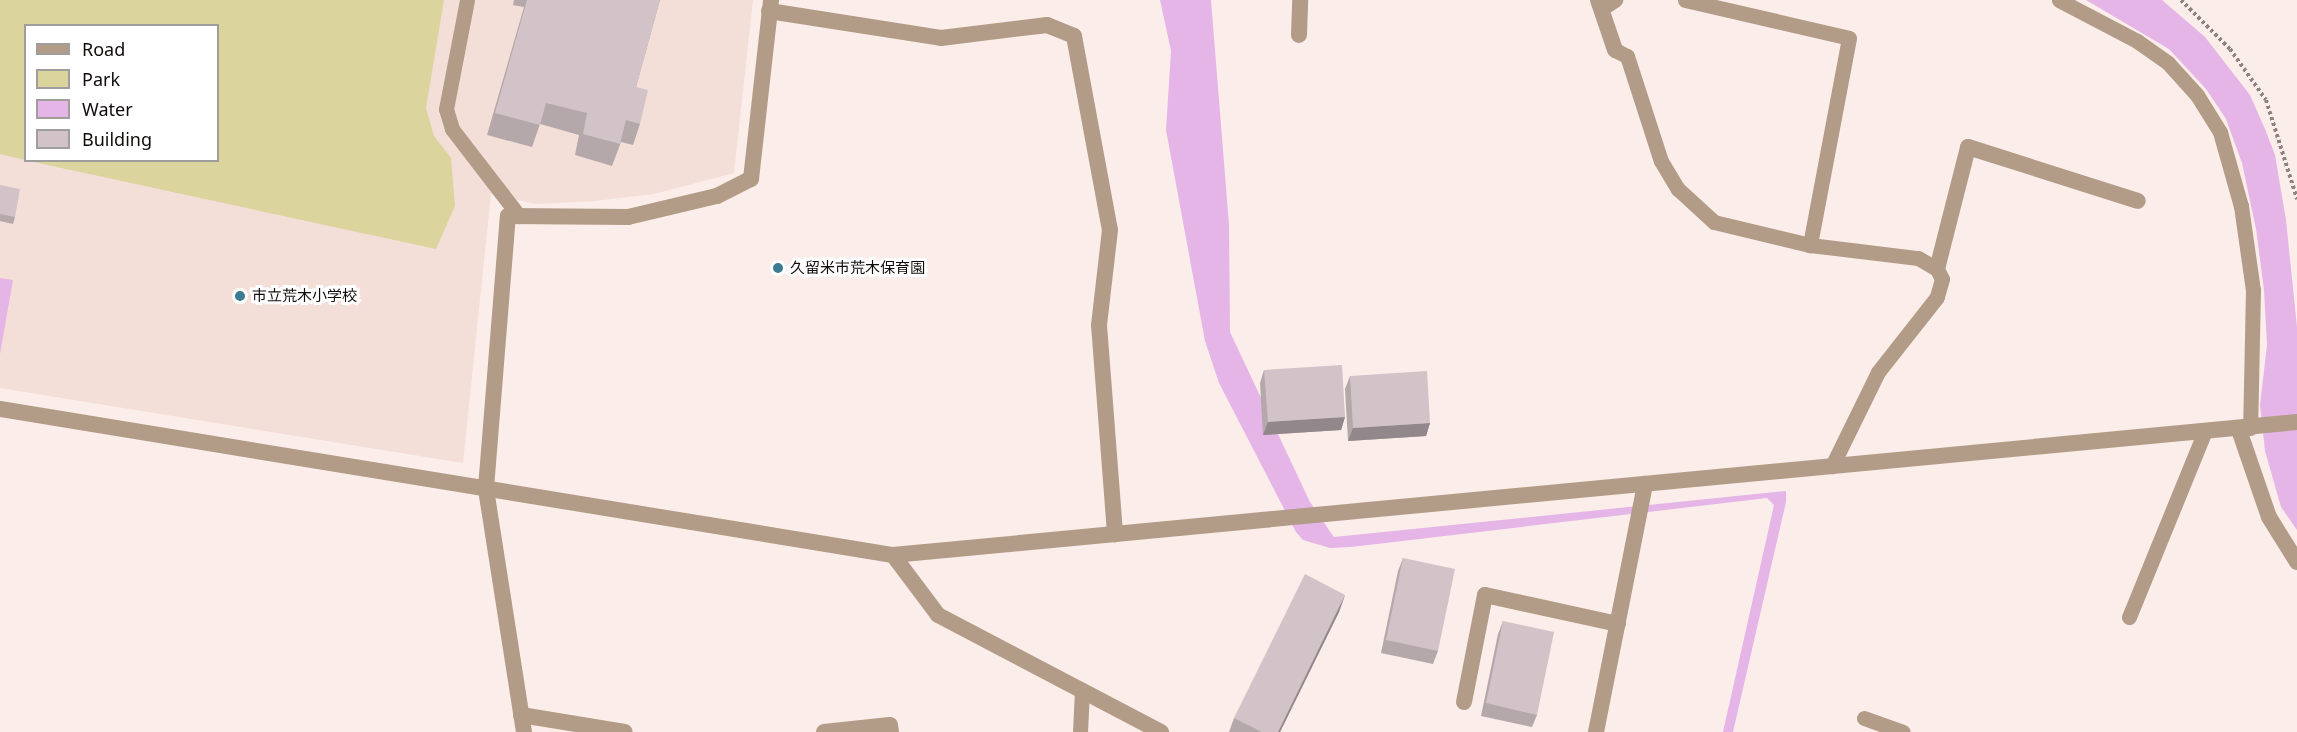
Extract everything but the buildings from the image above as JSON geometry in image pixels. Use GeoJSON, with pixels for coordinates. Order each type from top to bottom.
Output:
{"type":"FeatureCollection","features":[{"type":"Feature","properties":{"kind":"street"},"geometry":{"type":"LineString","coordinates":[[1299,35],[1300,0]]}},
{"type":"Feature","properties":{"kind":"street"},"geometry":{"type":"LineString","coordinates":[[625,732],[522,724],[486,488],[508,216],[628,217],[717,196],[751,179],[770,5],[941,38],[1047,25],[1074,36],[1110,230],[1099,324],[1115,534]]}},
{"type":"Feature","properties":{"kind":"street"},"geometry":{"type":"LineString","coordinates":[[1599,5],[1615,50]]}},
{"type":"Feature","properties":{"kind":"street"},"geometry":{"type":"LineString","coordinates":[[1937,269],[1968,147],[2138,201]]}},
{"type":"Feature","properties":{"kind":"street"},"geometry":{"type":"LineString","coordinates":[[0,409],[893,555],[1645,483],[2249,429],[2297,422]]}},
{"type":"Feature","properties":{"kind":"street"},"geometry":{"type":"LineString","coordinates":[[2249,429],[2269,518],[2297,562]]}},
{"type":"Feature","properties":{"kind":"street"},"geometry":{"type":"LineString","coordinates":[[1596,732],[1645,483]]}},
{"type":"Feature","properties":{"kind":"street"},"geometry":{"type":"LineString","coordinates":[[893,555],[938,615],[1161,732]]}},
{"type":"Feature","properties":{"kind":"street"},"geometry":{"type":"LineString","coordinates":[[1464,702],[1485,595],[1618,624]]}},
{"type":"Feature","properties":{"kind":"street"},"geometry":{"type":"LineString","coordinates":[[825,732],[890,724],[891,732]]}},
{"type":"Feature","properties":{"kind":"lane"},"geometry":{"type":"LineString","coordinates":[[467,0],[446,109],[452,129],[519,216]]}},
{"type":"Feature","properties":{"kind":"lane"},"geometry":{"type":"LineString","coordinates":[[1599,5],[1615,0]]}},
{"type":"Feature","properties":{"kind":"lane"},"geometry":{"type":"LineString","coordinates":[[1685,0],[1849,38],[1810,245]]}},
{"type":"Feature","properties":{"kind":"lane"},"geometry":{"type":"LineString","coordinates":[[2059,0],[2137,41],[2168,63],[2197,95],[2220,132],[2241,207],[2253,290],[2249,429]]}},
{"type":"Feature","properties":{"kind":"lane"},"geometry":{"type":"LineString","coordinates":[[1615,50],[1627,56],[1661,161],[1678,189],[1713,222],[1810,245],[1918,258],[1937,269],[1942,279],[1937,297],[1878,372],[1832,466]]}},
{"type":"Feature","properties":{"kind":"lane"},"geometry":{"type":"LineString","coordinates":[[2129,617],[2204,433]]}},
{"type":"Feature","properties":{"kind":"lane"},"geometry":{"type":"LineString","coordinates":[[1080,732],[1082,690]]}},
{"type":"Feature","properties":{"kind":"lane"},"geometry":{"type":"LineString","coordinates":[[1864,718],[1903,732]]}},
{"type":"Feature","properties":{"kind":"path"},"geometry":{"type":"LineString","coordinates":[[2181,0],[2230,49],[2266,100],[2297,199]]}},
{"type":"Feature","properties":{"kind":"shaded area","name":"市立荒木小学校"},"geometry":{"type":"Polygon","coordinates":[[[0,0],[753,0],[734,173],[654,194],[595,201],[535,204],[491,194],[463,463],[0,388],[0,0]]]}},
{"type":"Feature","properties":{"kind":"green space"},"geometry":{"type":"Polygon","coordinates":[[[0,0],[444,0],[426,108],[434,136],[451,158],[455,206],[436,249],[34,162],[219,162],[219,24],[24,24],[24,160],[0,154],[0,0]]]}},
{"type":"Feature","properties":{"kind":"water"},"geometry":{"type":"Polygon","coordinates":[[[1160,0],[1211,0],[1229,225],[1230,332],[1310,502],[1334,537],[1786,491],[1786,502],[1733,732],[1723,732],[1774,505],[1767,498],[1351,547],[1330,548],[1303,540],[1296,532],[1219,383],[1205,341],[1166,130],[1171,51],[1160,0]]]}},
{"type":"Feature","properties":{"kind":"water"},"geometry":{"type":"Polygon","coordinates":[[[2086,0],[2162,0],[2205,37],[2250,95],[2265,129],[2275,155],[2286,220],[2297,327],[2297,530],[2281,507],[2265,451],[2260,405],[2267,345],[2264,290],[2256,229],[2242,163],[2226,119],[2206,89],[2169,49],[2086,0]]]}},
{"type":"Feature","properties":{"kind":"water"},"geometry":{"type":"Polygon","coordinates":[[[0,278],[13,280],[0,354],[0,278]]]}},
{"type":"Feature","properties":{"kind":"place","name":"久留米市荒木保育園"},"geometry":{"type":"Point","coordinates":[778,268]}},
{"type":"Feature","properties":{"kind":"place","name":"市立荒木小学校"},"geometry":{"type":"Point","coordinates":[240,296]}}]}
